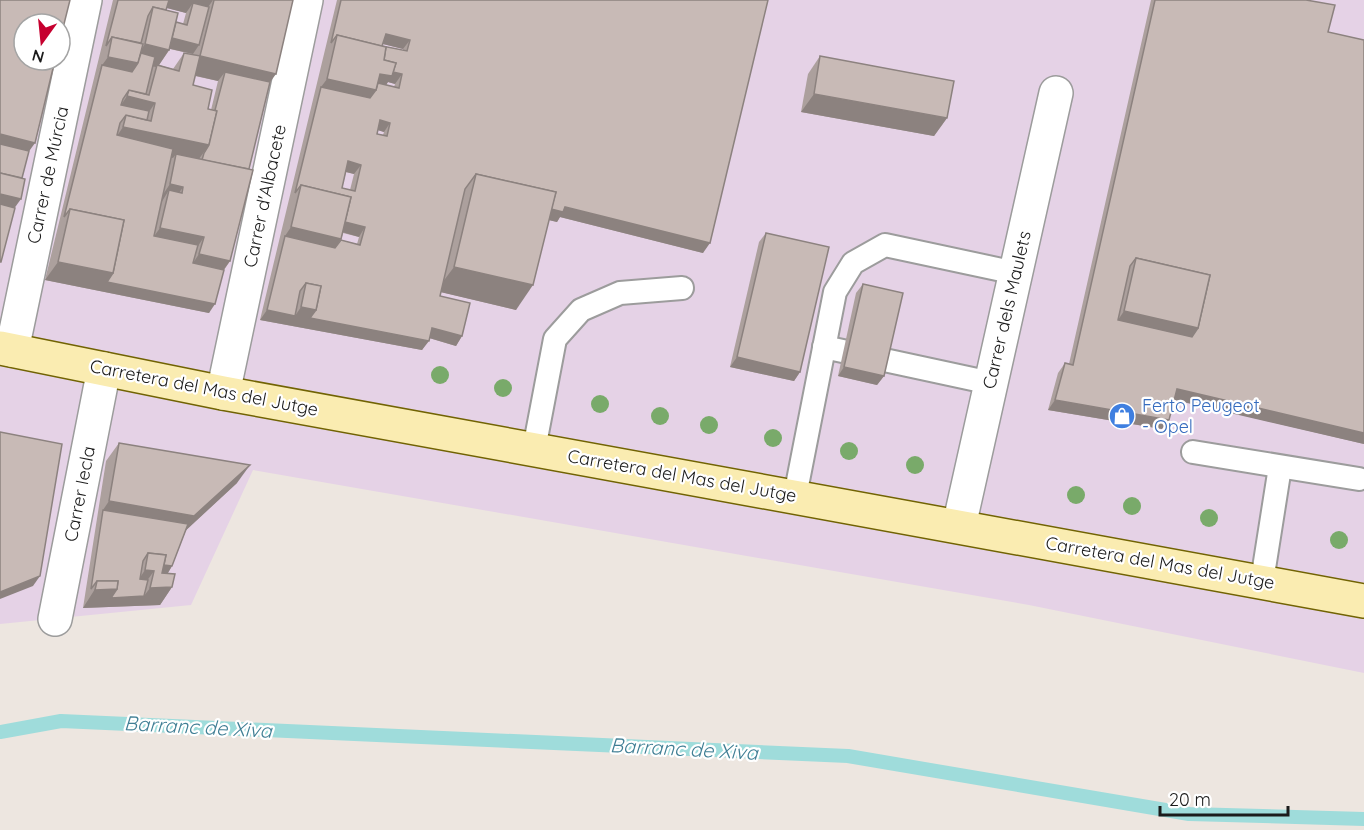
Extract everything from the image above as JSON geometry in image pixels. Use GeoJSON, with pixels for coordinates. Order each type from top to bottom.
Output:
{"type":"FeatureCollection","features":[{"type":"Feature","properties":{"kind":"street","name":"Carrer de Múrcia"},"geometry":{"type":"LineString","coordinates":[[6,349],[85,0]]}},
{"type":"Feature","properties":{"kind":"street","name":"Carrer d'Albacete"},"geometry":{"type":"LineString","coordinates":[[223,393],[306,0]]}},
{"type":"Feature","properties":{"kind":"street","name":"Carrer dels Maulets"},"geometry":{"type":"LineString","coordinates":[[959,526],[1056,93]]}},
{"type":"Feature","properties":{"kind":"street","name":"Carretera del Mas del Jutge"},"geometry":{"type":"LineString","coordinates":[[6,349],[223,393],[1364,601]]}},
{"type":"Feature","properties":{"kind":"street","name":"Carrer Iecla"},"geometry":{"type":"LineString","coordinates":[[55,619],[105,369]]}},
{"type":"Feature","properties":{"kind":"lane"},"geometry":{"type":"LineString","coordinates":[[795,496],[835,292],[853,263],[885,245],[1016,273]]}},
{"type":"Feature","properties":{"kind":"lane"},"geometry":{"type":"LineString","coordinates":[[534,449],[555,339],[574,317],[581,310],[620,293],[682,288]]}},
{"type":"Feature","properties":{"kind":"lane"},"geometry":{"type":"LineString","coordinates":[[824,347],[991,383]]}},
{"type":"Feature","properties":{"kind":"lane"},"geometry":{"type":"LineString","coordinates":[[1192,452],[1359,479]]}},
{"type":"Feature","properties":{"kind":"lane"},"geometry":{"type":"LineString","coordinates":[[1262,581],[1280,467]]}},
{"type":"Feature","properties":{"kind":"shaded area"},"geometry":{"type":"Polygon","coordinates":[[[0,0],[1364,0],[1364,673],[1029,605],[253,470],[191,605],[0,624],[0,0]]]}},
{"type":"Feature","properties":{"kind":"building"},"geometry":{"type":"Polygon","coordinates":[[[0,0],[70,0],[67,12],[12,12],[12,72],[52,72],[35,143],[0,134],[0,0]]]}},
{"type":"Feature","properties":{"kind":"building"},"geometry":{"type":"Polygon","coordinates":[[[118,0],[169,0],[166,10],[153,7],[148,16],[141,43],[112,37],[106,46],[118,0]]]}},
{"type":"Feature","properties":{"kind":"building"},"geometry":{"type":"Polygon","coordinates":[[[214,0],[293,0],[276,74],[200,56],[214,0]]]}},
{"type":"Feature","properties":{"kind":"building"},"geometry":{"type":"Polygon","coordinates":[[[341,0],[768,0],[710,243],[565,207],[563,212],[551,209],[556,192],[476,174],[465,189],[440,296],[470,303],[462,336],[432,328],[429,341],[310,318],[316,310],[321,286],[306,283],[300,291],[295,316],[267,310],[285,236],[335,248],[341,240],[360,245],[365,227],[345,222],[351,197],[301,185],[295,193],[321,87],[370,98],[378,83],[399,88],[402,74],[393,72],[396,63],[384,60],[386,47],[337,35],[331,43],[341,0]],[[386,34],[382,46],[407,51],[410,40],[386,34]],[[380,120],[377,134],[387,136],[390,123],[380,120]],[[348,161],[342,188],[355,191],[361,165],[348,161]]]}},
{"type":"Feature","properties":{"kind":"building"},"geometry":{"type":"Polygon","coordinates":[[[1155,0],[1306,0],[1335,5],[1328,32],[1364,40],[1364,433],[1177,389],[1169,420],[1055,400],[1065,363],[1073,365],[1155,0]],[[1136,258],[1130,266],[1118,320],[1192,337],[1198,328],[1210,275],[1136,258]]]}},
{"type":"Feature","properties":{"kind":"building"},"geometry":{"type":"Polygon","coordinates":[[[193,3],[209,7],[199,45],[172,38],[176,22],[187,25],[193,3]]]}},
{"type":"Feature","properties":{"kind":"building"},"geometry":{"type":"Polygon","coordinates":[[[153,7],[178,13],[169,50],[145,44],[153,7]]]}},
{"type":"Feature","properties":{"kind":"building"},"geometry":{"type":"Polygon","coordinates":[[[337,35],[386,47],[384,60],[396,63],[392,76],[380,74],[376,90],[327,79],[337,35]]]}},
{"type":"Feature","properties":{"kind":"building"},"geometry":{"type":"Polygon","coordinates":[[[112,37],[143,44],[138,63],[108,57],[112,37]]]}},
{"type":"Feature","properties":{"kind":"building"},"geometry":{"type":"Polygon","coordinates":[[[141,53],[155,57],[146,94],[129,90],[121,105],[149,111],[147,120],[126,115],[120,123],[117,135],[173,149],[154,236],[198,245],[193,263],[224,270],[215,304],[107,282],[113,273],[124,220],[70,209],[64,217],[102,65],[132,72],[141,53]]]}},
{"type":"Feature","properties":{"kind":"building"},"geometry":{"type":"Polygon","coordinates":[[[184,53],[200,56],[193,85],[212,90],[208,109],[217,111],[209,145],[123,127],[126,115],[151,121],[155,103],[127,96],[129,90],[149,95],[157,65],[179,71],[184,53]]]}},
{"type":"Feature","properties":{"kind":"building"},"geometry":{"type":"Polygon","coordinates":[[[820,56],[954,81],[947,118],[814,94],[820,56]]]}},
{"type":"Feature","properties":{"kind":"building"},"geometry":{"type":"Polygon","coordinates":[[[225,72],[270,82],[249,169],[202,160],[209,145],[225,72]]]}},
{"type":"Feature","properties":{"kind":"building"},"geometry":{"type":"Polygon","coordinates":[[[0,144],[29,151],[22,178],[0,173],[0,144]]]}},
{"type":"Feature","properties":{"kind":"building"},"geometry":{"type":"Polygon","coordinates":[[[176,154],[253,170],[230,261],[199,254],[204,237],[160,228],[169,190],[182,193],[183,187],[170,184],[176,154]]]}},
{"type":"Feature","properties":{"kind":"building"},"geometry":{"type":"Polygon","coordinates":[[[0,173],[25,179],[21,199],[0,194],[0,173]]]}},
{"type":"Feature","properties":{"kind":"building"},"geometry":{"type":"Polygon","coordinates":[[[476,174],[556,192],[533,285],[454,267],[476,174]]]}},
{"type":"Feature","properties":{"kind":"building"},"geometry":{"type":"Polygon","coordinates":[[[301,185],[351,197],[341,239],[291,227],[301,185]]]}},
{"type":"Feature","properties":{"kind":"building"},"geometry":{"type":"Polygon","coordinates":[[[0,204],[15,208],[1,262],[0,262],[0,204]]]}},
{"type":"Feature","properties":{"kind":"building"},"geometry":{"type":"Polygon","coordinates":[[[70,209],[124,220],[113,273],[58,262],[70,209]]]}},
{"type":"Feature","properties":{"kind":"building"},"geometry":{"type":"Polygon","coordinates":[[[766,233],[829,247],[800,372],[737,357],[766,233]]]}},
{"type":"Feature","properties":{"kind":"building"},"geometry":{"type":"Polygon","coordinates":[[[1136,258],[1210,275],[1198,328],[1124,311],[1136,258]]]}},
{"type":"Feature","properties":{"kind":"building"},"geometry":{"type":"Polygon","coordinates":[[[306,283],[321,286],[316,310],[301,307],[306,283]]]}},
{"type":"Feature","properties":{"kind":"building"},"geometry":{"type":"Polygon","coordinates":[[[863,284],[903,293],[884,376],[844,367],[863,284]]]}},
{"type":"Feature","properties":{"kind":"building"},"geometry":{"type":"Polygon","coordinates":[[[0,432],[62,444],[40,576],[0,592],[0,432]]]}},
{"type":"Feature","properties":{"kind":"building"},"geometry":{"type":"Polygon","coordinates":[[[119,443],[250,465],[194,516],[109,501],[119,443]]]}},
{"type":"Feature","properties":{"kind":"building"},"geometry":{"type":"Polygon","coordinates":[[[103,510],[188,524],[172,566],[164,565],[166,555],[148,553],[143,561],[140,579],[148,580],[144,596],[111,598],[117,589],[118,581],[97,581],[91,589],[103,510]]]}},
{"type":"Feature","properties":{"kind":"building"},"geometry":{"type":"Polygon","coordinates":[[[148,553],[166,555],[162,573],[175,574],[172,587],[150,588],[154,571],[145,570],[148,553]]]}},
{"type":"Feature","properties":{"kind":"building"},"geometry":{"type":"Polygon","coordinates":[[[97,581],[118,581],[117,589],[95,590],[97,581]]]}},
{"type":"Feature","properties":{"kind":"waterway","name":"Barranc de Xiva"},"geometry":{"type":"LineString","coordinates":[[0,732],[61,721],[848,756],[1189,814],[1364,819]]}},
{"type":"Feature","properties":{"kind":"place","name":"Ferto Peugeot - Opel"},"geometry":{"type":"Point","coordinates":[1122,416]}}]}
